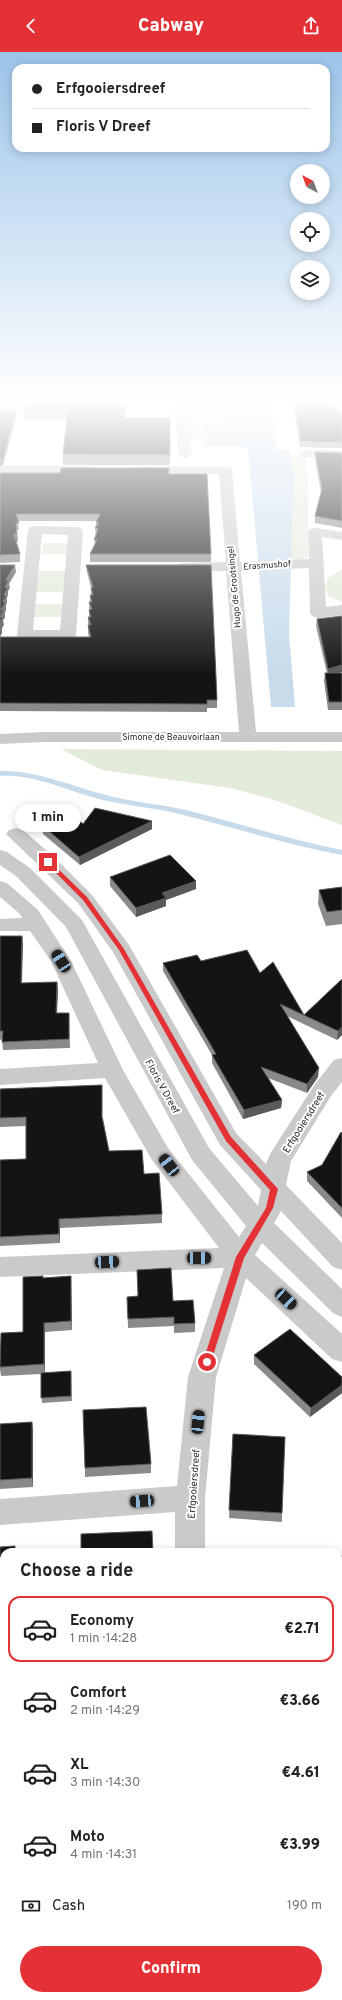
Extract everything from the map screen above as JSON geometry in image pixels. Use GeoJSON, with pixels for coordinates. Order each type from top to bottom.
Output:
{"type":"FeatureCollection","features":[{"type":"Feature","properties":{"kind":"street","name":"Hugo de Grootsingel"},"geometry":{"type":"LineString","coordinates":[[227,494],[248,737]]}},
{"type":"Feature","properties":{"kind":"street"},"geometry":{"type":"LineString","coordinates":[[35,530],[76,531],[74,567],[68,635],[25,635],[35,530]]}},
{"type":"Feature","properties":{"kind":"street"},"geometry":{"type":"LineString","coordinates":[[342,536],[315,532],[318,613],[342,610]]}},
{"type":"Feature","properties":{"kind":"street","name":"Erasmushof"},"geometry":{"type":"LineString","coordinates":[[169,567],[232,567],[317,563]]}},
{"type":"Feature","properties":{"kind":"street"},"geometry":{"type":"LineString","coordinates":[[16,567],[31,566]]}},
{"type":"Feature","properties":{"kind":"street"},"geometry":{"type":"LineString","coordinates":[[74,567],[90,567]]}},
{"type":"Feature","properties":{"kind":"street","name":"Simone de Beauvoirlaan"},"geometry":{"type":"LineString","coordinates":[[0,739],[44,737],[342,737]]}},
{"type":"Feature","properties":{"kind":"street"},"geometry":{"type":"LineString","coordinates":[[16,834],[48,862],[85,899],[122,950],[228,1139],[342,1260]]}},
{"type":"Feature","properties":{"kind":"street","name":"Floris V Dreef"},"geometry":{"type":"LineString","coordinates":[[0,856],[23,872],[75,924],[200,1154],[260,1225],[342,1306]]}},
{"type":"Feature","properties":{"kind":"street"},"geometry":{"type":"LineString","coordinates":[[0,887],[28,910],[61,961],[112,1070],[160,1154],[240,1257],[342,1351]]}},
{"type":"Feature","properties":{"kind":"street"},"geometry":{"type":"LineString","coordinates":[[0,925],[36,924]]}},
{"type":"Feature","properties":{"kind":"street","name":"Erfgooiersdreef"},"geometry":{"type":"LineString","coordinates":[[190,1548],[190,1498],[202,1377],[240,1257],[270,1208],[280,1160],[323,1090],[342,1066]]}},
{"type":"Feature","properties":{"kind":"street"},"geometry":{"type":"LineString","coordinates":[[0,1077],[112,1070]]}},
{"type":"Feature","properties":{"kind":"street"},"geometry":{"type":"LineString","coordinates":[[0,1267],[240,1257]]}},
{"type":"Feature","properties":{"kind":"street"},"geometry":{"type":"LineString","coordinates":[[0,1512],[190,1498]]}},
{"type":"Feature","properties":{"kind":"green space"},"geometry":{"type":"Polygon","coordinates":[[[293,494],[308,494],[308,558],[291,561],[293,494]]]}},
{"type":"Feature","properties":{"kind":"green space"},"geometry":{"type":"Polygon","coordinates":[[[43,543],[69,543],[68,554],[42,554],[43,543]]]}},
{"type":"Feature","properties":{"kind":"green space"},"geometry":{"type":"Polygon","coordinates":[[[342,569],[342,602],[329,597],[324,587],[328,578],[342,569]]]}},
{"type":"Feature","properties":{"kind":"green space"},"geometry":{"type":"Polygon","coordinates":[[[39,571],[66,571],[63,592],[36,592],[39,571]]]}},
{"type":"Feature","properties":{"kind":"green space"},"geometry":{"type":"Polygon","coordinates":[[[34,604],[62,604],[61,617],[32,617],[34,604]]]}},
{"type":"Feature","properties":{"kind":"green space"},"geometry":{"type":"Polygon","coordinates":[[[61,749],[342,751],[342,825],[272,799],[230,788],[102,770],[61,749]]]}},
{"type":"Feature","properties":{"kind":"water"},"geometry":{"type":"Polygon","coordinates":[[[252,494],[293,494],[289,634],[295,707],[271,707],[252,494]]]}},
{"type":"Feature","properties":{"kind":"water"},"geometry":{"type":"Polygon","coordinates":[[[0,771],[27,773],[116,797],[186,810],[342,850],[342,855],[173,813],[90,797],[52,784],[13,776],[0,776],[0,771]]]}},
{"type":"Feature","properties":{"kind":"building"},"geometry":{"type":"Polygon","coordinates":[[[0,494],[208,494],[211,554],[90,554],[97,540],[94,540],[98,529],[95,528],[99,523],[96,523],[100,514],[16,514],[19,523],[16,523],[17,534],[14,534],[20,554],[0,555],[0,494]]]}},
{"type":"Feature","properties":{"kind":"building"},"geometry":{"type":"Polygon","coordinates":[[[321,494],[342,494],[342,521],[315,516],[321,494]]]}},
{"type":"Feature","properties":{"kind":"building"},"geometry":{"type":"Polygon","coordinates":[[[0,565],[15,565],[6,580],[9,580],[5,587],[8,588],[4,595],[7,595],[3,602],[6,602],[1,610],[4,610],[0,617],[0,565]]]}},
{"type":"Feature","properties":{"kind":"building"},"geometry":{"type":"Polygon","coordinates":[[[86,565],[211,565],[217,700],[207,700],[207,704],[0,703],[0,637],[91,637],[88,625],[91,625],[88,617],[91,617],[89,610],[92,609],[89,602],[92,602],[90,595],[93,595],[91,588],[93,587],[86,565]]]}},
{"type":"Feature","properties":{"kind":"building"},"geometry":{"type":"Polygon","coordinates":[[[342,616],[342,665],[328,669],[317,619],[342,616]]]}},
{"type":"Feature","properties":{"kind":"building"},"geometry":{"type":"Polygon","coordinates":[[[325,673],[342,673],[342,702],[329,702],[325,673]]]}},
{"type":"Feature","properties":{"kind":"building"},"geometry":{"type":"Polygon","coordinates":[[[95,808],[152,821],[79,857],[42,825],[71,814],[83,824],[95,808]]]}},
{"type":"Feature","properties":{"kind":"building"},"geometry":{"type":"Polygon","coordinates":[[[170,855],[196,881],[162,893],[166,898],[136,908],[110,877],[170,855]]]}},
{"type":"Feature","properties":{"kind":"building"},"geometry":{"type":"Polygon","coordinates":[[[342,887],[342,910],[327,912],[319,890],[342,887]]]}},
{"type":"Feature","properties":{"kind":"building"},"geometry":{"type":"Polygon","coordinates":[[[0,936],[22,936],[21,983],[57,982],[56,1013],[69,1013],[69,1039],[2,1042],[3,1031],[0,1031],[0,936]]]}},
{"type":"Feature","properties":{"kind":"building"},"geometry":{"type":"Polygon","coordinates":[[[247,950],[260,973],[273,962],[304,1015],[342,979],[342,1027],[338,1031],[280,1004],[319,1068],[307,1084],[261,1067],[282,1100],[244,1110],[212,1055],[216,1054],[163,963],[197,955],[201,961],[247,950]]]}},
{"type":"Feature","properties":{"kind":"building"},"geometry":{"type":"Polygon","coordinates":[[[102,1085],[102,1117],[109,1151],[142,1150],[144,1174],[159,1173],[162,1214],[59,1219],[59,1234],[0,1237],[0,1160],[26,1159],[26,1117],[0,1118],[0,1089],[102,1085]]]}},
{"type":"Feature","properties":{"kind":"building"},"geometry":{"type":"Polygon","coordinates":[[[341,1132],[342,1208],[307,1172],[322,1165],[341,1132]]]}},
{"type":"Feature","properties":{"kind":"building"},"geometry":{"type":"Polygon","coordinates":[[[171,1268],[173,1301],[193,1300],[195,1323],[174,1324],[174,1317],[128,1319],[127,1297],[138,1296],[137,1270],[171,1268]]]}},
{"type":"Feature","properties":{"kind":"building"},"geometry":{"type":"Polygon","coordinates":[[[43,1276],[43,1278],[71,1276],[71,1321],[44,1323],[44,1364],[0,1367],[1,1333],[23,1332],[23,1277],[43,1276]]]}},
{"type":"Feature","properties":{"kind":"building"},"geometry":{"type":"Polygon","coordinates":[[[290,1329],[342,1377],[342,1385],[311,1408],[254,1355],[290,1329]]]}},
{"type":"Feature","properties":{"kind":"building"},"geometry":{"type":"Polygon","coordinates":[[[71,1371],[71,1396],[41,1398],[41,1373],[71,1371]]]}},
{"type":"Feature","properties":{"kind":"building"},"geometry":{"type":"Polygon","coordinates":[[[146,1407],[151,1464],[85,1468],[83,1410],[146,1407]]]}},
{"type":"Feature","properties":{"kind":"building"},"geometry":{"type":"Polygon","coordinates":[[[32,1422],[32,1478],[0,1480],[0,1424],[32,1422]]]}},
{"type":"Feature","properties":{"kind":"building"},"geometry":{"type":"Polygon","coordinates":[[[233,1434],[285,1437],[282,1513],[229,1510],[233,1434]]]}},
{"type":"Feature","properties":{"kind":"building"},"geometry":{"type":"Polygon","coordinates":[[[152,1531],[153,1548],[81,1548],[81,1534],[152,1531]]]}},
{"type":"Feature","properties":{"kind":"building"},"geometry":{"type":"Polygon","coordinates":[[[15,1546],[15,1548],[0,1548],[15,1546]]]}},
{"type":"Feature","properties":{"kind":"route"},"geometry":{"type":"LineString","coordinates":[[48,862],[85,899],[122,950],[228,1139],[274,1189],[270,1208],[240,1257],[207,1362]]}}]}
